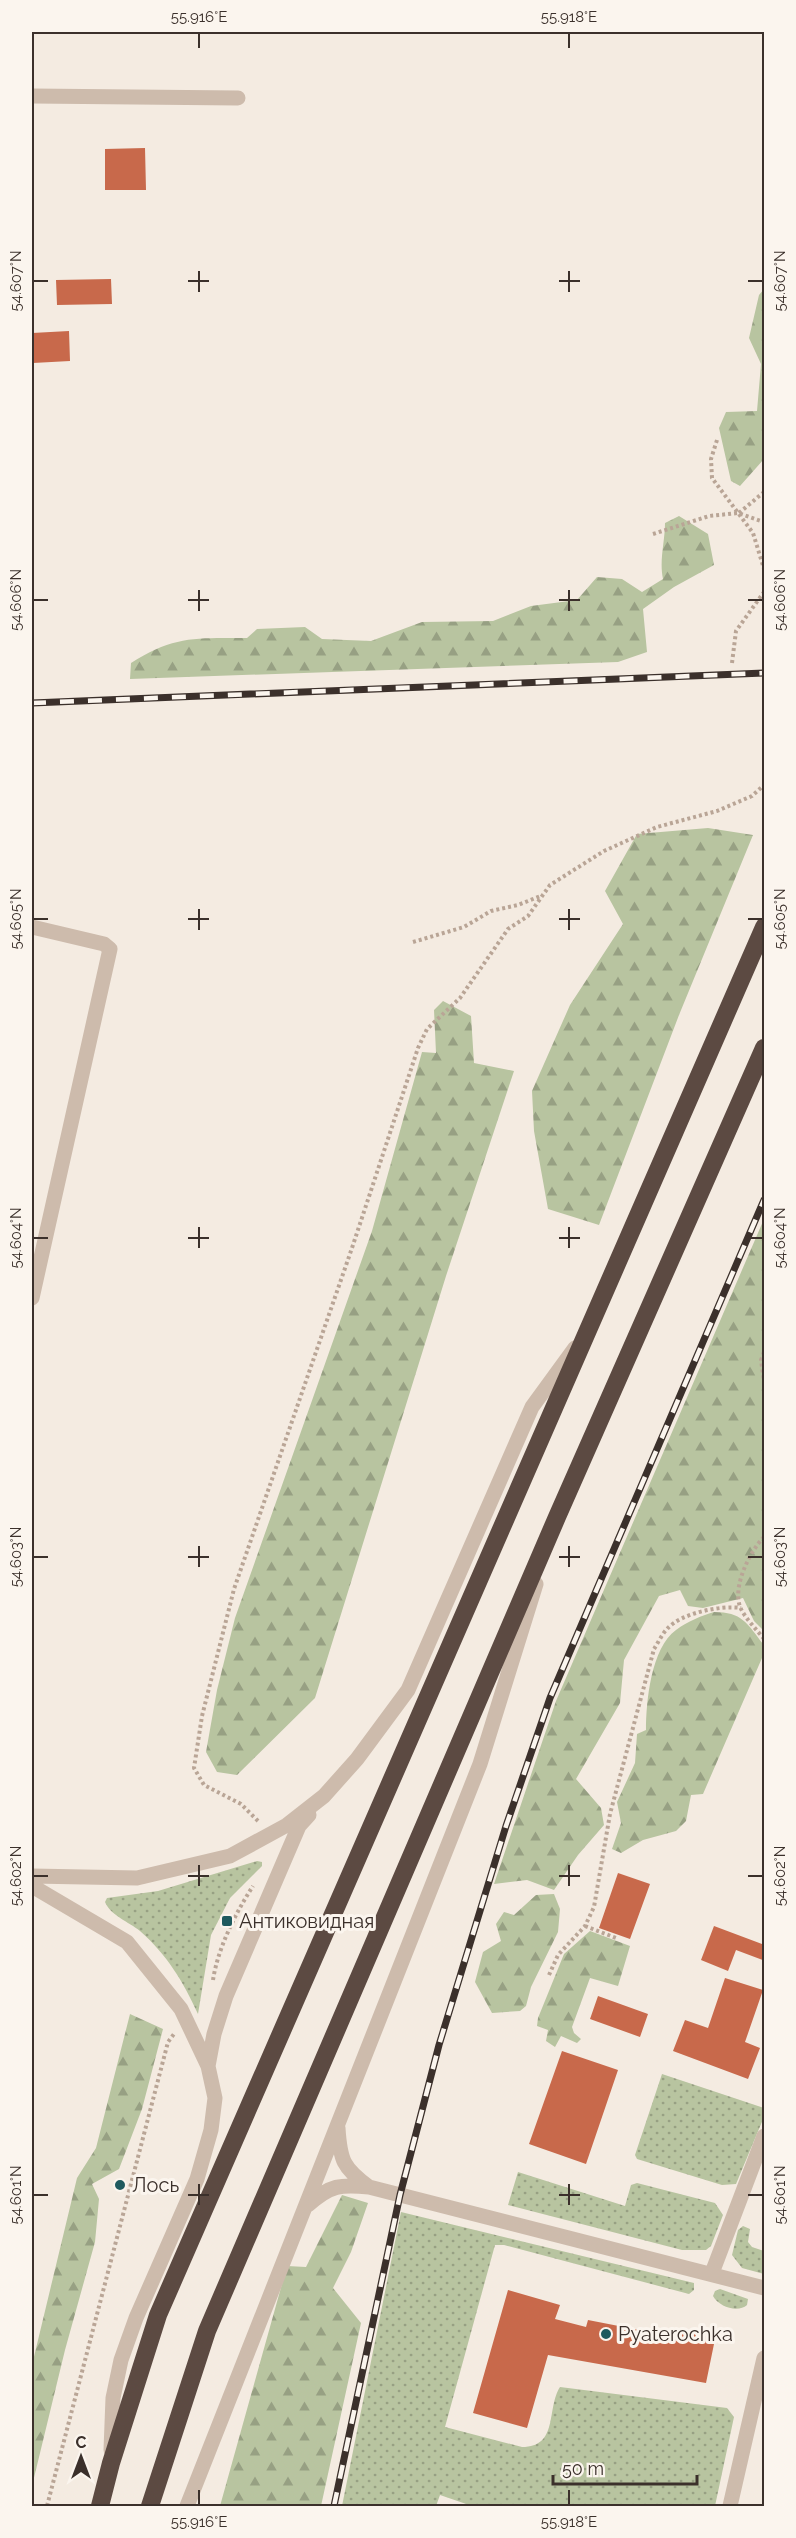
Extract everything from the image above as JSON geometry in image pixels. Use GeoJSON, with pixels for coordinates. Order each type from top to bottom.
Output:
{"type":"FeatureCollection","features":[{"type":"Feature","properties":{"kind":"highway"},"geometry":{"type":"LineString","coordinates":[[100,2506],[111,2463],[158,2315],[765,927]]}},
{"type":"Feature","properties":{"kind":"highway"},"geometry":{"type":"LineString","coordinates":[[150,2506],[207,2331],[557,1517],[765,1048]]}},
{"type":"Feature","properties":{"kind":"street"},"geometry":{"type":"LineString","coordinates":[[32,96],[238,98]]}},
{"type":"Feature","properties":{"kind":"street"},"geometry":{"type":"LineString","coordinates":[[32,927],[104,944],[110,949],[32,1298]]}},
{"type":"Feature","properties":{"kind":"street"},"geometry":{"type":"LineString","coordinates":[[208,2066],[214,2034],[226,1996],[299,1826],[357,1759],[408,1690],[532,1407],[586,1334]]}},
{"type":"Feature","properties":{"kind":"street"},"geometry":{"type":"LineString","coordinates":[[187,2506],[480,1764],[557,1517]]}},
{"type":"Feature","properties":{"kind":"street"},"geometry":{"type":"LineString","coordinates":[[32,1876],[137,1878],[230,1856],[287,1825],[324,1796]]}},
{"type":"Feature","properties":{"kind":"street"},"geometry":{"type":"LineString","coordinates":[[32,1886],[127,1942],[181,2009],[208,2066],[214,2098],[211,2130],[197,2179],[121,2360],[113,2398],[111,2463]]}},
{"type":"Feature","properties":{"kind":"street"},"geometry":{"type":"LineString","coordinates":[[337,2125],[340,2154],[349,2172],[369,2187]]}},
{"type":"Feature","properties":{"kind":"street"},"geometry":{"type":"LineString","coordinates":[[712,2273],[765,2136]]}},
{"type":"Feature","properties":{"kind":"street"},"geometry":{"type":"LineString","coordinates":[[304,2209],[323,2191],[345,2185],[369,2187],[765,2288]]}},
{"type":"Feature","properties":{"kind":"street"},"geometry":{"type":"LineString","coordinates":[[730,2506],[765,2358]]}},
{"type":"Feature","properties":{"kind":"path"},"geometry":{"type":"LineString","coordinates":[[717,440],[711,459],[712,478],[753,533],[765,569]]}},
{"type":"Feature","properties":{"kind":"path"},"geometry":{"type":"LineString","coordinates":[[738,513],[765,492]]}},
{"type":"Feature","properties":{"kind":"path"},"geometry":{"type":"LineString","coordinates":[[652,534],[709,516],[738,513],[765,522]]}},
{"type":"Feature","properties":{"kind":"path"},"geometry":{"type":"LineString","coordinates":[[732,663],[736,631],[765,592]]}},
{"type":"Feature","properties":{"kind":"path"},"geometry":{"type":"LineString","coordinates":[[258,1821],[241,1804],[204,1785],[194,1768],[202,1716],[234,1589],[352,1248],[418,1048],[427,1029],[460,998],[508,929],[528,916],[550,885],[604,851],[657,826],[717,811],[752,796],[765,785]]}},
{"type":"Feature","properties":{"kind":"path"},"geometry":{"type":"LineString","coordinates":[[413,942],[464,927],[491,911],[518,905],[544,894]]}},
{"type":"Feature","properties":{"kind":"path"},"geometry":{"type":"LineString","coordinates":[[765,1352],[761,1360],[765,1381]]}},
{"type":"Feature","properties":{"kind":"path"},"geometry":{"type":"LineString","coordinates":[[765,1537],[744,1564],[739,1596],[741,1608],[765,1639]]}},
{"type":"Feature","properties":{"kind":"path"},"geometry":{"type":"LineString","coordinates":[[549,1975],[558,1955],[585,1926],[599,1885],[610,1814],[654,1649],[668,1627],[693,1614],[723,1608],[741,1608]]}},
{"type":"Feature","properties":{"kind":"path"},"geometry":{"type":"LineString","coordinates":[[585,1926],[616,1938]]}},
{"type":"Feature","properties":{"kind":"path"},"geometry":{"type":"LineString","coordinates":[[47,2506],[148,2115],[168,2042],[176,2032]]}},
{"type":"Feature","properties":{"kind":"green space"},"geometry":{"type":"Polygon","coordinates":[[[764,289],[764,459],[740,486],[731,481],[719,428],[726,412],[757,411],[761,364],[749,338],[759,295],[764,289]]]}},
{"type":"Feature","properties":{"kind":"green space"},"geometry":{"type":"Polygon","coordinates":[[[679,516],[708,534],[714,565],[674,587],[643,609],[647,652],[618,662],[130,679],[131,663],[160,647],[187,640],[247,638],[257,629],[305,627],[322,639],[371,641],[422,622],[493,621],[531,606],[577,600],[597,577],[622,579],[642,592],[663,579],[665,523],[679,516]]]}},
{"type":"Feature","properties":{"kind":"green space"},"geometry":{"type":"Polygon","coordinates":[[[708,828],[753,835],[679,1015],[599,1225],[548,1209],[534,1131],[532,1091],[570,1005],[623,924],[605,891],[637,834],[708,828]]]}},
{"type":"Feature","properties":{"kind":"green space"},"geometry":{"type":"Polygon","coordinates":[[[443,1001],[471,1016],[474,1063],[514,1071],[446,1276],[315,1698],[237,1775],[217,1772],[206,1752],[217,1690],[235,1618],[372,1231],[422,1052],[436,1053],[434,1010],[443,1001]]]}},
{"type":"Feature","properties":{"kind":"green space"},"geometry":{"type":"Polygon","coordinates":[[[764,1219],[764,1631],[754,1621],[743,1598],[703,1608],[688,1606],[680,1590],[659,1596],[624,1660],[620,1703],[576,1779],[601,1808],[604,1825],[578,1855],[554,1890],[527,1880],[494,1884],[556,1701],[764,1219]]]}},
{"type":"Feature","properties":{"kind":"green space"},"geometry":{"type":"Polygon","coordinates":[[[714,1612],[731,1614],[743,1620],[763,1644],[762,1658],[703,1794],[691,1795],[686,1821],[676,1831],[643,1840],[621,1853],[612,1849],[621,1823],[617,1802],[635,1763],[637,1734],[646,1730],[649,1691],[661,1649],[676,1630],[695,1619],[714,1612]]]}},
{"type":"Feature","properties":{"kind":"green space"},"geometry":{"type":"Polygon","coordinates":[[[257,1861],[262,1862],[262,1866],[230,1898],[211,1935],[198,2014],[180,1980],[158,1949],[140,1931],[111,1911],[105,1902],[107,1898],[158,1891],[257,1861]]]}},
{"type":"Feature","properties":{"kind":"green space"},"geometry":{"type":"Polygon","coordinates":[[[554,1894],[560,1909],[558,1932],[531,1987],[526,2006],[520,2011],[492,2013],[475,1982],[483,1952],[501,1941],[496,1924],[504,1912],[514,1915],[536,1895],[554,1894]]]}},
{"type":"Feature","properties":{"kind":"green space"},"geometry":{"type":"Polygon","coordinates":[[[590,1931],[630,1946],[618,1986],[590,1978],[572,2027],[574,2033],[581,2039],[577,2043],[561,2036],[555,2047],[546,2041],[548,2030],[537,2026],[538,2018],[564,1954],[590,1931]]]}},
{"type":"Feature","properties":{"kind":"green space"},"geometry":{"type":"Polygon","coordinates":[[[130,2014],[163,2029],[142,2109],[119,2169],[92,2184],[99,2199],[95,2242],[65,2350],[32,2486],[32,2365],[77,2178],[96,2148],[130,2014]]]}},
{"type":"Feature","properties":{"kind":"green space"},"geometry":{"type":"Polygon","coordinates":[[[662,2074],[764,2108],[764,2117],[736,2184],[722,2185],[637,2159],[635,2155],[662,2074]]]}},
{"type":"Feature","properties":{"kind":"green space"},"geometry":{"type":"Polygon","coordinates":[[[518,2172],[625,2206],[631,2185],[637,2183],[715,2203],[723,2215],[711,2246],[706,2250],[682,2250],[508,2205],[518,2172]]]}},
{"type":"Feature","properties":{"kind":"green space"},"geometry":{"type":"Polygon","coordinates":[[[342,2195],[368,2203],[351,2252],[333,2288],[361,2323],[321,2506],[220,2506],[287,2266],[306,2267],[342,2195]]]}},
{"type":"Feature","properties":{"kind":"green space"},"geometry":{"type":"Polygon","coordinates":[[[401,2212],[694,2283],[694,2290],[689,2294],[504,2245],[495,2245],[445,2427],[522,2447],[534,2445],[542,2441],[547,2434],[560,2387],[727,2408],[734,2417],[715,2506],[472,2506],[440,2495],[436,2506],[342,2506],[401,2212]]]}},
{"type":"Feature","properties":{"kind":"green space"},"geometry":{"type":"Polygon","coordinates":[[[743,2226],[750,2229],[748,2242],[752,2247],[764,2251],[764,2274],[742,2268],[732,2255],[738,2230],[743,2226]]]}},
{"type":"Feature","properties":{"kind":"green space"},"geometry":{"type":"Polygon","coordinates":[[[720,2289],[748,2299],[747,2305],[734,2309],[720,2303],[713,2296],[715,2291],[720,2289]]]}},
{"type":"Feature","properties":{"kind":"building"},"geometry":{"type":"Polygon","coordinates":[[[145,148],[146,190],[105,190],[105,149],[145,148]]]}},
{"type":"Feature","properties":{"kind":"building"},"geometry":{"type":"Polygon","coordinates":[[[111,279],[112,304],[57,305],[56,280],[111,279]]]}},
{"type":"Feature","properties":{"kind":"building"},"geometry":{"type":"Polygon","coordinates":[[[69,331],[70,361],[33,363],[32,333],[69,331]]]}},
{"type":"Feature","properties":{"kind":"building"},"geometry":{"type":"Polygon","coordinates":[[[618,1873],[650,1884],[630,1939],[599,1928],[618,1873]]]}},
{"type":"Feature","properties":{"kind":"building"},"geometry":{"type":"Polygon","coordinates":[[[714,1926],[765,1945],[765,1961],[736,1950],[728,1971],[701,1960],[714,1926]]]}},
{"type":"Feature","properties":{"kind":"building"},"geometry":{"type":"Polygon","coordinates":[[[725,1978],[763,1990],[745,2042],[760,2048],[748,2079],[673,2051],[685,2020],[708,2028],[725,1978]]]}},
{"type":"Feature","properties":{"kind":"building"},"geometry":{"type":"Polygon","coordinates":[[[598,1996],[648,2014],[640,2037],[590,2019],[598,1996]]]}},
{"type":"Feature","properties":{"kind":"building"},"geometry":{"type":"Polygon","coordinates":[[[562,2051],[618,2070],[586,2164],[529,2144],[562,2051]]]}},
{"type":"Feature","properties":{"kind":"building"},"geometry":{"type":"Polygon","coordinates":[[[508,2290],[560,2305],[555,2319],[586,2327],[588,2320],[675,2337],[676,2330],[707,2336],[706,2342],[714,2344],[706,2383],[548,2355],[527,2428],[473,2413],[508,2290]]]}},
{"type":"Feature","properties":{"kind":"railway"},"geometry":{"type":"LineString","coordinates":[[32,703],[764,673]]}},
{"type":"Feature","properties":{"kind":"railway"},"geometry":{"type":"LineString","coordinates":[[334,2506],[400,2195],[439,2045],[506,1826],[550,1698],[764,1200]]}},
{"type":"Feature","properties":{"kind":"place","name":"Антиковидная"},"geometry":{"type":"Point","coordinates":[227,1921]}},
{"type":"Feature","properties":{"kind":"place","name":"Лось"},"geometry":{"type":"Point","coordinates":[120,2185]}},
{"type":"Feature","properties":{"kind":"place","name":"Pyaterochka"},"geometry":{"type":"Point","coordinates":[606,2334]}}]}
